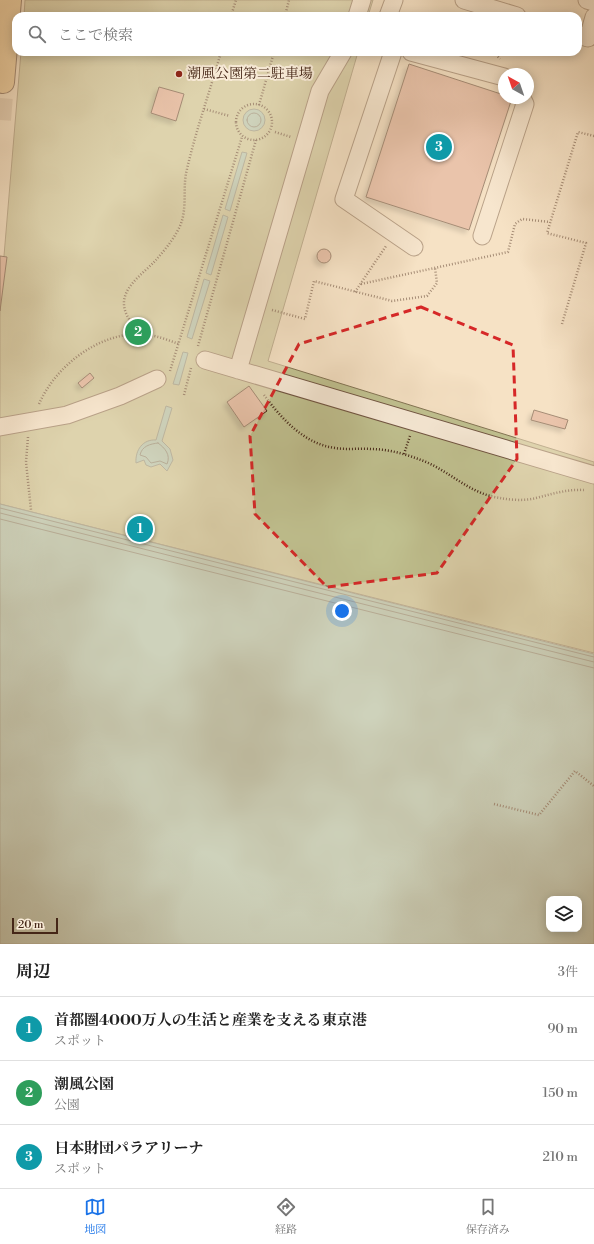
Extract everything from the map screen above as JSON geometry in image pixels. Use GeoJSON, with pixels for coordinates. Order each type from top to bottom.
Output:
{"type":"FeatureCollection","features":[{"type":"Feature","properties":{"kind":"highway"},"geometry":{"type":"LineString","coordinates":[[3,82],[10,0]]}},
{"type":"Feature","properties":{"kind":"street"},"geometry":{"type":"LineString","coordinates":[[359,12],[362,0]]}},
{"type":"Feature","properties":{"kind":"street"},"geometry":{"type":"LineString","coordinates":[[390,12],[394,0]]}},
{"type":"Feature","properties":{"kind":"street"},"geometry":{"type":"LineString","coordinates":[[464,0],[504,12]]}},
{"type":"Feature","properties":{"kind":"street"},"geometry":{"type":"LineString","coordinates":[[587,0],[594,2]]}},
{"type":"Feature","properties":{"kind":"street"},"geometry":{"type":"LineString","coordinates":[[582,36],[588,38],[594,17]]}},
{"type":"Feature","properties":{"kind":"street"},"geometry":{"type":"LineString","coordinates":[[243,372],[256,306],[320,91],[341,56]]}},
{"type":"Feature","properties":{"kind":"street"},"geometry":{"type":"LineString","coordinates":[[392,56],[344,199],[414,247]]}},
{"type":"Feature","properties":{"kind":"street"},"geometry":{"type":"LineString","coordinates":[[426,56],[498,75]]}},
{"type":"Feature","properties":{"kind":"street"},"geometry":{"type":"LineString","coordinates":[[482,236],[525,104]]}},
{"type":"Feature","properties":{"kind":"street"},"geometry":{"type":"LineString","coordinates":[[198,358],[594,475]]}},
{"type":"Feature","properties":{"kind":"street"},"geometry":{"type":"LineString","coordinates":[[0,427],[68,415],[120,396],[157,379]]}},
{"type":"Feature","properties":{"kind":"path"},"geometry":{"type":"LineString","coordinates":[[232,12],[236,0]]}},
{"type":"Feature","properties":{"kind":"path"},"geometry":{"type":"LineString","coordinates":[[286,12],[290,0]]}},
{"type":"Feature","properties":{"kind":"path"},"geometry":{"type":"LineString","coordinates":[[178,344],[144,334],[132,324],[125,308],[126,295],[135,280],[167,246],[180,226],[185,207],[186,171],[220,56]]}},
{"type":"Feature","properties":{"kind":"path"},"geometry":{"type":"LineString","coordinates":[[259,105],[273,56]]}},
{"type":"Feature","properties":{"kind":"path"},"geometry":{"type":"LineString","coordinates":[[259,105],[269,112],[272,125],[266,136],[256,140],[248,140],[242,136],[236,126],[238,114],[247,106],[259,105]]}},
{"type":"Feature","properties":{"kind":"path"},"geometry":{"type":"LineString","coordinates":[[204,109],[230,116]]}},
{"type":"Feature","properties":{"kind":"path"},"geometry":{"type":"LineString","coordinates":[[562,324],[586,243],[547,233],[578,132],[594,136]]}},
{"type":"Feature","properties":{"kind":"path"},"geometry":{"type":"LineString","coordinates":[[157,379],[170,371],[242,136]]}},
{"type":"Feature","properties":{"kind":"path"},"geometry":{"type":"LineString","coordinates":[[184,395],[198,358],[256,140]]}},
{"type":"Feature","properties":{"kind":"path"},"geometry":{"type":"LineString","coordinates":[[361,284],[508,252],[515,224],[522,219],[550,222]]}},
{"type":"Feature","properties":{"kind":"path"},"geometry":{"type":"LineString","coordinates":[[355,292],[394,233]]}},
{"type":"Feature","properties":{"kind":"path"},"geometry":{"type":"LineString","coordinates":[[256,306],[305,319],[314,280],[392,301],[426,296],[438,282],[435,268]]}},
{"type":"Feature","properties":{"kind":"path"},"geometry":{"type":"LineString","coordinates":[[31,510],[26,462],[27,443],[32,422],[50,383],[78,356],[104,341],[144,334]]}},
{"type":"Feature","properties":{"kind":"path"},"geometry":{"type":"LineString","coordinates":[[243,372],[280,417],[304,436],[316,443],[335,448],[372,449],[404,454],[436,466],[471,489],[499,498],[523,500],[574,489],[589,491]]}},
{"type":"Feature","properties":{"kind":"path"},"geometry":{"type":"LineString","coordinates":[[404,454],[409,440]]}},
{"type":"Feature","properties":{"kind":"path"},"geometry":{"type":"LineString","coordinates":[[494,804],[539,815],[575,771],[594,786]]}},
{"type":"Feature","properties":{"kind":"highlighted area"},"geometry":{"type":"Polygon","coordinates":[[[421,307],[513,345],[517,459],[437,573],[327,587],[255,514],[250,436],[299,344],[421,307]]]}},
{"type":"Feature","properties":{"kind":"green space"},"geometry":{"type":"Polygon","coordinates":[[[25,0],[373,0],[369,12],[24,12],[25,0]]]}},
{"type":"Feature","properties":{"kind":"green space"},"geometry":{"type":"Polygon","coordinates":[[[21,56],[357,56],[268,361],[594,462],[594,653],[0,504],[0,304],[21,56]]]}},
{"type":"Feature","properties":{"kind":"water"},"geometry":{"type":"Polygon","coordinates":[[[254,109],[262,112],[265,120],[262,128],[254,131],[246,128],[243,120],[246,112],[254,109]]]}},
{"type":"Feature","properties":{"kind":"water"},"geometry":{"type":"Polygon","coordinates":[[[242,152],[247,153],[230,211],[225,209],[242,152]]]}},
{"type":"Feature","properties":{"kind":"water"},"geometry":{"type":"Polygon","coordinates":[[[223,215],[228,217],[211,275],[206,273],[223,215]]]}},
{"type":"Feature","properties":{"kind":"water"},"geometry":{"type":"Polygon","coordinates":[[[204,279],[210,281],[192,339],[187,337],[204,279]]]}},
{"type":"Feature","properties":{"kind":"water"},"geometry":{"type":"Polygon","coordinates":[[[183,352],[188,353],[179,385],[173,384],[183,352]]]}},
{"type":"Feature","properties":{"kind":"water"},"geometry":{"type":"Polygon","coordinates":[[[166,406],[172,408],[162,441],[170,449],[173,460],[167,471],[160,464],[151,467],[146,465],[144,460],[136,463],[138,450],[141,446],[147,441],[156,440],[166,406]]]}},
{"type":"Feature","properties":{"kind":"water"},"geometry":{"type":"Polygon","coordinates":[[[0,504],[594,654],[594,944],[0,944],[0,504]]]}},
{"type":"Feature","properties":{"kind":"building"},"geometry":{"type":"Polygon","coordinates":[[[409,64],[498,93],[498,104],[510,104],[469,230],[366,197],[409,64]]]}},
{"type":"Feature","properties":{"kind":"building"},"geometry":{"type":"Polygon","coordinates":[[[159,87],[184,94],[176,121],[151,113],[159,87]]]}},
{"type":"Feature","properties":{"kind":"building"},"geometry":{"type":"Polygon","coordinates":[[[324,249],[329,251],[331,256],[329,261],[324,263],[319,261],[317,256],[319,251],[324,249]]]}},
{"type":"Feature","properties":{"kind":"building"},"geometry":{"type":"Polygon","coordinates":[[[0,256],[7,257],[0,311],[0,256]]]}},
{"type":"Feature","properties":{"kind":"building"},"geometry":{"type":"Polygon","coordinates":[[[90,373],[94,378],[82,388],[78,383],[90,373]]]}},
{"type":"Feature","properties":{"kind":"building"},"geometry":{"type":"Polygon","coordinates":[[[249,386],[267,411],[244,427],[227,402],[249,386]]]}},
{"type":"Feature","properties":{"kind":"building"},"geometry":{"type":"Polygon","coordinates":[[[534,410],[568,420],[565,429],[531,420],[534,410]]]}},
{"type":"Feature","properties":{"kind":"tunnel"},"geometry":{"type":"LineString","coordinates":[[0,120],[3,82]]}},
{"type":"Feature","properties":{"kind":"place","name":"潮風公園第二駐車場"},"geometry":{"type":"Point","coordinates":[179,74]}},
{"type":"Feature","properties":{"kind":"place","name":"日本財団パラアリーナ"},"geometry":{"type":"Point","coordinates":[439,147]}},
{"type":"Feature","properties":{"kind":"place","name":"潮風公園"},"geometry":{"type":"Point","coordinates":[138,332]}},
{"type":"Feature","properties":{"kind":"place","name":"首都圏4000万人の生活と産業を支える東京港"},"geometry":{"type":"Point","coordinates":[140,529]}}]}
